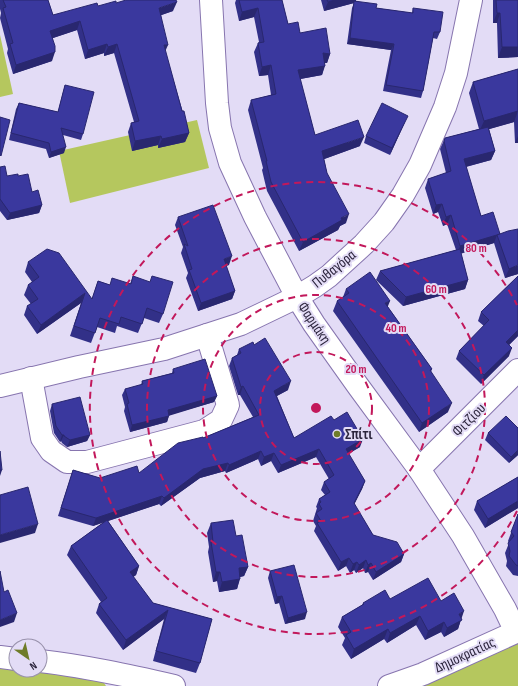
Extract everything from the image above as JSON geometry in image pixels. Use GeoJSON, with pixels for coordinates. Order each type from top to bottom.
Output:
{"type":"FeatureCollection","features":[{"type":"Feature","properties":{"kind":"street","name":"Φαρμάκη"},"geometry":{"type":"LineString","coordinates":[[211,0],[217,103],[223,142],[230,163],[255,217],[297,297],[314,324],[419,469],[464,536],[517,631]]}},
{"type":"Feature","properties":{"kind":"street","name":"Πυθαγόρα"},"geometry":{"type":"LineString","coordinates":[[0,386],[79,366],[164,349],[241,324],[297,297],[316,286],[329,276],[364,244],[384,222],[403,195],[420,165],[445,107],[456,73],[471,0]]}},
{"type":"Feature","properties":{"kind":"street"},"geometry":{"type":"LineString","coordinates":[[31,378],[42,438],[51,451],[67,462],[87,462],[204,431],[221,420],[228,405],[206,335]]}},
{"type":"Feature","properties":{"kind":"street","name":"Φιτζίου"},"geometry":{"type":"LineString","coordinates":[[419,469],[518,370]]}},
{"type":"Feature","properties":{"kind":"street","name":"Δημοκρατίας"},"geometry":{"type":"LineString","coordinates":[[389,686],[423,674],[517,631]]}},
{"type":"Feature","properties":{"kind":"street"},"geometry":{"type":"LineString","coordinates":[[48,662],[63,663],[174,686]]}},
{"type":"Feature","properties":{"kind":"green space"},"geometry":{"type":"Polygon","coordinates":[[[0,35],[13,94],[0,97],[0,35]]]}},
{"type":"Feature","properties":{"kind":"green space"},"geometry":{"type":"Polygon","coordinates":[[[197,120],[209,168],[70,203],[59,151],[197,120]]]}},
{"type":"Feature","properties":{"kind":"green space"},"geometry":{"type":"Polygon","coordinates":[[[518,642],[518,686],[421,686],[518,642]]]}},
{"type":"Feature","properties":{"kind":"green space"},"geometry":{"type":"Polygon","coordinates":[[[0,664],[8,665],[8,678],[48,678],[48,671],[102,680],[106,686],[0,686],[0,664]]]}},
{"type":"Feature","properties":{"kind":"building"},"geometry":{"type":"Polygon","coordinates":[[[3,0],[48,0],[53,15],[97,3],[98,6],[126,0],[176,0],[177,2],[159,8],[168,45],[164,45],[182,111],[184,111],[189,133],[162,139],[161,136],[135,141],[131,123],[139,121],[117,44],[108,47],[107,44],[88,50],[80,21],[50,31],[55,46],[55,52],[16,65],[10,44],[13,43],[3,8],[6,7],[3,0]]]}},
{"type":"Feature","properties":{"kind":"building"},"geometry":{"type":"Polygon","coordinates":[[[239,0],[282,0],[288,24],[298,22],[300,33],[326,28],[330,54],[323,53],[325,66],[298,70],[315,135],[358,120],[364,137],[322,151],[327,173],[349,214],[341,218],[342,220],[303,242],[271,182],[251,100],[276,94],[271,65],[262,67],[258,43],[264,42],[258,8],[242,12],[239,0]]]}},
{"type":"Feature","properties":{"kind":"building"},"geometry":{"type":"Polygon","coordinates":[[[496,0],[518,0],[518,47],[502,47],[500,13],[497,13],[496,0]]]}},
{"type":"Feature","properties":{"kind":"building"},"geometry":{"type":"Polygon","coordinates":[[[354,1],[377,4],[376,8],[413,13],[413,8],[443,12],[440,32],[434,32],[423,91],[386,85],[394,44],[350,38],[354,1]]]}},
{"type":"Feature","properties":{"kind":"building"},"geometry":{"type":"Polygon","coordinates":[[[518,69],[518,111],[484,121],[473,82],[518,69]]]}},
{"type":"Feature","properties":{"kind":"building"},"geometry":{"type":"Polygon","coordinates":[[[65,85],[94,92],[83,134],[61,128],[66,147],[51,152],[49,143],[11,133],[19,103],[58,112],[65,85]]]}},
{"type":"Feature","properties":{"kind":"building"},"geometry":{"type":"Polygon","coordinates":[[[382,103],[408,116],[392,148],[366,136],[382,103]]]}},
{"type":"Feature","properties":{"kind":"building"},"geometry":{"type":"Polygon","coordinates":[[[0,117],[10,120],[1,156],[0,155],[0,117]]]}},
{"type":"Feature","properties":{"kind":"building"},"geometry":{"type":"Polygon","coordinates":[[[488,127],[495,151],[464,159],[481,216],[493,212],[500,234],[460,246],[451,215],[446,217],[442,204],[436,205],[428,179],[451,171],[444,141],[445,138],[488,127]]]}},
{"type":"Feature","properties":{"kind":"building"},"geometry":{"type":"Polygon","coordinates":[[[5,166],[7,176],[28,174],[32,192],[38,190],[42,205],[10,213],[0,199],[0,167],[5,166]]]}},
{"type":"Feature","properties":{"kind":"building"},"geometry":{"type":"Polygon","coordinates":[[[213,205],[232,256],[224,259],[235,291],[201,303],[189,270],[192,269],[184,244],[188,246],[178,217],[213,205]]]}},
{"type":"Feature","properties":{"kind":"building"},"geometry":{"type":"Polygon","coordinates":[[[518,229],[518,265],[509,269],[497,235],[518,229]]]}},
{"type":"Feature","properties":{"kind":"building"},"geometry":{"type":"Polygon","coordinates":[[[47,249],[59,253],[92,299],[98,281],[110,285],[112,278],[131,284],[133,276],[150,282],[152,276],[173,282],[163,314],[147,308],[142,324],[121,317],[119,324],[100,318],[95,333],[74,326],[85,293],[41,325],[27,306],[38,299],[28,285],[39,277],[28,262],[47,249]]]}},
{"type":"Feature","properties":{"kind":"building"},"geometry":{"type":"Polygon","coordinates":[[[460,249],[468,280],[406,297],[380,271],[460,249]]]}},
{"type":"Feature","properties":{"kind":"building"},"geometry":{"type":"Polygon","coordinates":[[[370,272],[390,301],[385,303],[432,369],[430,370],[452,403],[422,423],[337,301],[349,293],[346,289],[370,272]]]}},
{"type":"Feature","properties":{"kind":"building"},"geometry":{"type":"Polygon","coordinates":[[[518,276],[518,330],[506,342],[512,348],[484,375],[459,351],[489,320],[481,312],[518,276]]]}},
{"type":"Feature","properties":{"kind":"building"},"geometry":{"type":"Polygon","coordinates":[[[265,338],[291,381],[274,391],[294,438],[331,416],[334,420],[347,412],[363,439],[346,449],[365,481],[354,503],[373,535],[397,542],[404,554],[376,572],[371,563],[368,565],[366,560],[359,565],[357,562],[353,564],[349,558],[341,562],[317,523],[321,521],[316,513],[322,509],[319,504],[321,502],[319,499],[330,492],[324,482],[334,475],[319,449],[281,465],[274,453],[264,457],[261,451],[229,465],[228,463],[203,469],[164,498],[162,496],[96,518],[61,508],[73,470],[100,478],[137,466],[139,473],[178,443],[203,438],[259,415],[243,386],[241,387],[232,358],[241,353],[239,349],[253,342],[254,345],[265,338]]]}},
{"type":"Feature","properties":{"kind":"building"},"geometry":{"type":"Polygon","coordinates":[[[205,359],[217,396],[168,410],[169,416],[132,425],[127,404],[129,403],[125,389],[143,384],[142,381],[174,373],[173,369],[205,359]]]}},
{"type":"Feature","properties":{"kind":"building"},"geometry":{"type":"Polygon","coordinates":[[[80,397],[90,435],[70,440],[62,435],[56,426],[52,404],[80,397]]]}},
{"type":"Feature","properties":{"kind":"building"},"geometry":{"type":"Polygon","coordinates":[[[506,416],[518,428],[518,450],[511,457],[488,433],[506,416]]]}},
{"type":"Feature","properties":{"kind":"building"},"geometry":{"type":"Polygon","coordinates":[[[0,451],[2,470],[0,470],[0,451]]]}},
{"type":"Feature","properties":{"kind":"building"},"geometry":{"type":"Polygon","coordinates":[[[518,477],[518,501],[488,519],[477,501],[518,477]]]}},
{"type":"Feature","properties":{"kind":"building"},"geometry":{"type":"Polygon","coordinates":[[[28,487],[38,524],[0,535],[0,495],[28,487]]]}},
{"type":"Feature","properties":{"kind":"building"},"geometry":{"type":"Polygon","coordinates":[[[518,514],[518,566],[509,556],[510,551],[508,543],[514,536],[511,532],[518,514]]]}},
{"type":"Feature","properties":{"kind":"building"},"geometry":{"type":"Polygon","coordinates":[[[107,520],[139,566],[130,572],[153,603],[212,619],[200,663],[156,651],[168,610],[126,640],[99,604],[107,598],[71,546],[107,520]]]}},
{"type":"Feature","properties":{"kind":"building"},"geometry":{"type":"Polygon","coordinates":[[[233,520],[236,536],[242,535],[248,567],[239,568],[240,579],[222,582],[220,572],[216,572],[211,542],[213,542],[211,523],[233,520]]]}},
{"type":"Feature","properties":{"kind":"building"},"geometry":{"type":"Polygon","coordinates":[[[294,565],[307,612],[288,618],[282,596],[277,597],[270,571],[294,565]]]}},
{"type":"Feature","properties":{"kind":"building"},"geometry":{"type":"Polygon","coordinates":[[[0,571],[4,592],[8,590],[17,613],[0,620],[0,571]]]}},
{"type":"Feature","properties":{"kind":"building"},"geometry":{"type":"Polygon","coordinates":[[[428,578],[441,601],[454,593],[464,611],[459,614],[462,620],[447,628],[444,622],[428,631],[420,616],[390,633],[388,629],[354,649],[346,635],[351,632],[342,617],[385,590],[390,599],[428,578]]]}},
{"type":"Feature","properties":{"kind":"place","name":"Σπίτι"},"geometry":{"type":"Point","coordinates":[337,434]}}]}
